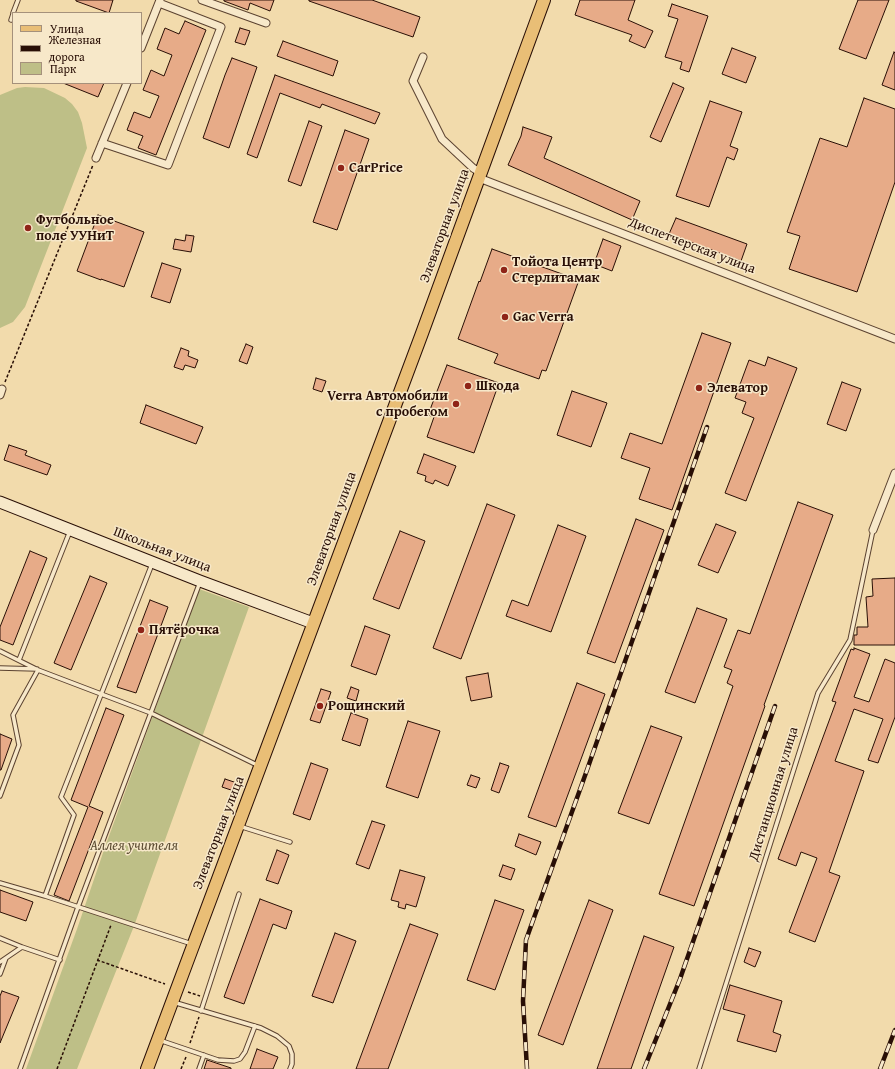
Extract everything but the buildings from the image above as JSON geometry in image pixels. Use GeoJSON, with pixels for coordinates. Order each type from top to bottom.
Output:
{"type":"FeatureCollection","features":[{"type":"Feature","properties":{"kind":"main road","name":"Элеваторная улица"},"geometry":{"type":"LineString","coordinates":[[147,1069],[480,176],[544,0]]}},
{"type":"Feature","properties":{"kind":"street"},"geometry":{"type":"LineString","coordinates":[[202,0],[266,24]]}},
{"type":"Feature","properties":{"kind":"street"},"geometry":{"type":"LineString","coordinates":[[102,143],[168,166],[221,27],[160,2],[142,46]]}},
{"type":"Feature","properties":{"kind":"street","name":"Диспетчерская улица"},"geometry":{"type":"LineString","coordinates":[[423,57],[413,81],[442,139],[480,176],[895,339]]}},
{"type":"Feature","properties":{"kind":"street"},"geometry":{"type":"LineString","coordinates":[[96,158],[127,84]]}},
{"type":"Feature","properties":{"kind":"street"},"geometry":{"type":"LineString","coordinates":[[873,530],[895,473]]}},
{"type":"Feature","properties":{"kind":"street","name":"Школьная улица"},"geometry":{"type":"LineString","coordinates":[[0,502],[200,581],[313,623]]}},
{"type":"Feature","properties":{"kind":"lane"},"geometry":{"type":"LineString","coordinates":[[14,12],[18,0]]}},
{"type":"Feature","properties":{"kind":"lane"},"geometry":{"type":"LineString","coordinates":[[19,660],[71,530]]}},
{"type":"Feature","properties":{"kind":"lane","name":"Дистанционная улица"},"geometry":{"type":"LineString","coordinates":[[699,1069],[818,693],[850,640],[873,530]]}},
{"type":"Feature","properties":{"kind":"lane"},"geometry":{"type":"LineString","coordinates":[[45,896],[74,815],[61,797],[152,562]]}},
{"type":"Feature","properties":{"kind":"lane"},"geometry":{"type":"LineString","coordinates":[[20,1069],[78,907],[200,581]]}},
{"type":"Feature","properties":{"kind":"lane"},"geometry":{"type":"LineString","coordinates":[[0,651],[38,670],[151,713],[260,766]]}},
{"type":"Feature","properties":{"kind":"lane"},"geometry":{"type":"LineString","coordinates":[[0,668],[38,670]]}},
{"type":"Feature","properties":{"kind":"lane"},"geometry":{"type":"LineString","coordinates":[[0,796],[19,745],[13,715],[38,670]]}},
{"type":"Feature","properties":{"kind":"lane"},"geometry":{"type":"LineString","coordinates":[[238,826],[290,842]]}},
{"type":"Feature","properties":{"kind":"lane"},"geometry":{"type":"LineString","coordinates":[[0,883],[45,896],[193,945]]}},
{"type":"Feature","properties":{"kind":"lane"},"geometry":{"type":"LineString","coordinates":[[201,1011],[239,894]]}},
{"type":"Feature","properties":{"kind":"lane"},"geometry":{"type":"LineString","coordinates":[[0,938],[60,960]]}},
{"type":"Feature","properties":{"kind":"lane"},"geometry":{"type":"LineString","coordinates":[[0,962],[22,947]]}},
{"type":"Feature","properties":{"kind":"lane"},"geometry":{"type":"LineString","coordinates":[[0,974],[6,958]]}},
{"type":"Feature","properties":{"kind":"lane"},"geometry":{"type":"LineString","coordinates":[[172,1002],[255,1026],[277,1036],[289,1046],[292,1054],[292,1064],[290,1069]]}},
{"type":"Feature","properties":{"kind":"lane"},"geometry":{"type":"LineString","coordinates":[[158,1040],[218,1060],[234,1061],[240,1059],[245,1052],[255,1026]]}},
{"type":"Feature","properties":{"kind":"lane"},"geometry":{"type":"LineString","coordinates":[[199,1069],[204,1055]]}},
{"type":"Feature","properties":{"kind":"path"},"geometry":{"type":"LineString","coordinates":[[1,392],[96,158]]}},
{"type":"Feature","properties":{"kind":"path"},"geometry":{"type":"LineString","coordinates":[[57,1069],[113,918]]}},
{"type":"Feature","properties":{"kind":"path"},"geometry":{"type":"LineString","coordinates":[[97,960],[165,984]]}},
{"type":"Feature","properties":{"kind":"path"},"geometry":{"type":"LineString","coordinates":[[188,992],[205,997]]}},
{"type":"Feature","properties":{"kind":"path"},"geometry":{"type":"LineString","coordinates":[[181,1069],[201,1011]]}},
{"type":"Feature","properties":{"kind":"green space","name":"Футбольное поле УУНиТ"},"geometry":{"type":"Polygon","coordinates":[[[17,88],[44,88],[65,98],[72,104],[78,112],[82,123],[87,148],[25,307],[13,322],[0,328],[0,95],[17,88]]]}},
{"type":"Feature","properties":{"kind":"green space","name":"Аллея учителя"},"geometry":{"type":"Polygon","coordinates":[[[199,589],[249,607],[134,926],[77,1069],[26,1069],[105,847],[199,589]]]}},
{"type":"Feature","properties":{"kind":"railway"},"geometry":{"type":"LineString","coordinates":[[527,1069],[523,1001],[526,940],[707,427]]}},
{"type":"Feature","properties":{"kind":"railway"},"geometry":{"type":"LineString","coordinates":[[644,1069],[680,979],[775,706]]}},
{"type":"Feature","properties":{"kind":"railway"},"geometry":{"type":"LineString","coordinates":[[880,1069],[895,1030]]}},
{"type":"Feature","properties":{"kind":"place","name":"CarPrice"},"geometry":{"type":"Point","coordinates":[341,168]}},
{"type":"Feature","properties":{"kind":"place","name":"Футбольное поле УУНиТ"},"geometry":{"type":"Point","coordinates":[28,228]}},
{"type":"Feature","properties":{"kind":"place","name":"Тойота Центр Стерлитамак"},"geometry":{"type":"Point","coordinates":[504,270]}},
{"type":"Feature","properties":{"kind":"place","name":"Gac Verra"},"geometry":{"type":"Point","coordinates":[505,317]}},
{"type":"Feature","properties":{"kind":"place","name":"Шкода"},"geometry":{"type":"Point","coordinates":[468,386]}},
{"type":"Feature","properties":{"kind":"place","name":"Элеватор"},"geometry":{"type":"Point","coordinates":[699,388]}},
{"type":"Feature","properties":{"kind":"place","name":"Verra Автомобили с пробегом"},"geometry":{"type":"Point","coordinates":[456,404]}},
{"type":"Feature","properties":{"kind":"place","name":"Пятёрочка"},"geometry":{"type":"Point","coordinates":[141,630]}},
{"type":"Feature","properties":{"kind":"place","name":"Рощинский"},"geometry":{"type":"Point","coordinates":[320,706]}}]}
